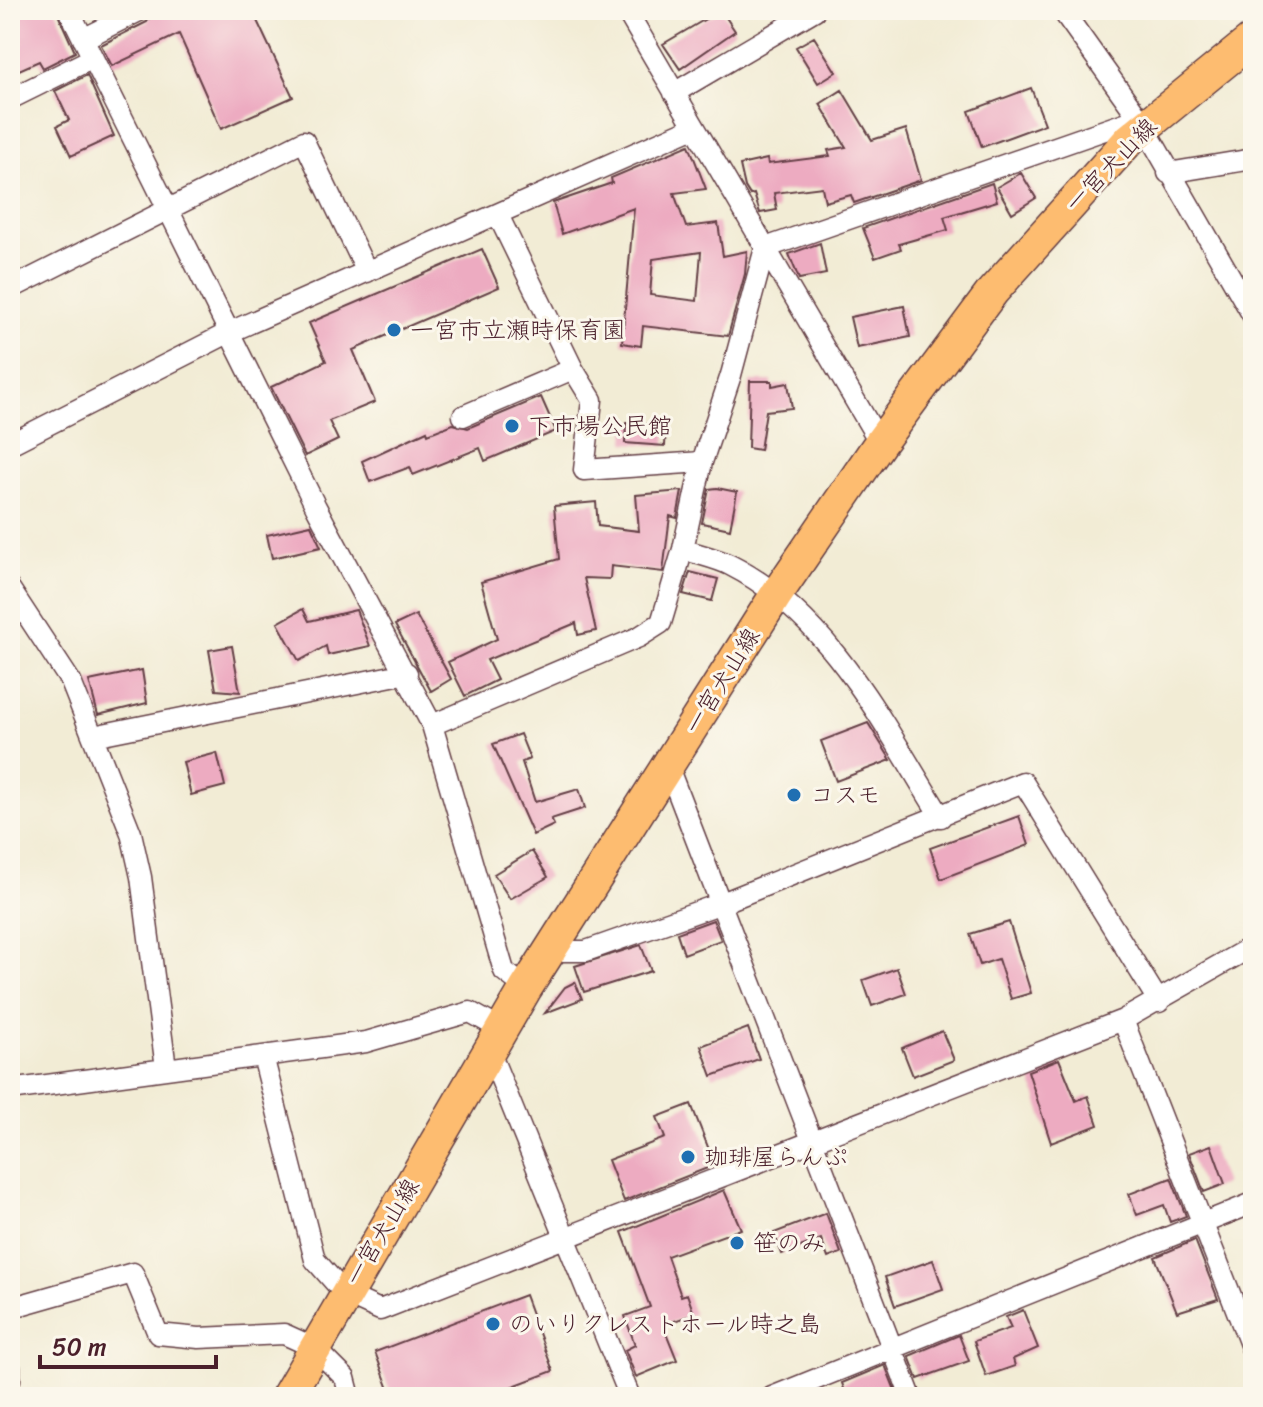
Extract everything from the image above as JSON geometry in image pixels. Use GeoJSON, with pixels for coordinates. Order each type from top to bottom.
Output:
{"type":"FeatureCollection","features":[{"type":"Feature","properties":{"kind":"main road","name":"一宮犬山線"},"geometry":{"type":"LineString","coordinates":[[287,1397],[526,988],[776,595],[880,443],[993,291],[1141,123],[1247,50]]}},
{"type":"Feature","properties":{"kind":"street"},"geometry":{"type":"LineString","coordinates":[[69,10],[316,507],[432,725],[504,971],[526,988]]}},
{"type":"Feature","properties":{"kind":"street"},"geometry":{"type":"LineString","coordinates":[[83,39],[141,10]]}},
{"type":"Feature","properties":{"kind":"street"},"geometry":{"type":"LineString","coordinates":[[626,10],[880,443]]}},
{"type":"Feature","properties":{"kind":"street"},"geometry":{"type":"LineString","coordinates":[[674,93],[815,10]]}},
{"type":"Feature","properties":{"kind":"street"},"geometry":{"type":"LineString","coordinates":[[1062,10],[1141,123],[1253,316]]}},
{"type":"Feature","properties":{"kind":"street"},"geometry":{"type":"LineString","coordinates":[[10,99],[93,58]]}},
{"type":"Feature","properties":{"kind":"street"},"geometry":{"type":"LineString","coordinates":[[765,248],[1141,123]]}},
{"type":"Feature","properties":{"kind":"street"},"geometry":{"type":"LineString","coordinates":[[10,444],[230,332],[694,127]]}},
{"type":"Feature","properties":{"kind":"street"},"geometry":{"type":"LineString","coordinates":[[10,289],[304,141],[367,272]]}},
{"type":"Feature","properties":{"kind":"street"},"geometry":{"type":"LineString","coordinates":[[1168,173],[1253,159]]}},
{"type":"Feature","properties":{"kind":"street"},"geometry":{"type":"LineString","coordinates":[[498,215],[573,369],[592,400],[584,470],[702,462]]}},
{"type":"Feature","properties":{"kind":"street"},"geometry":{"type":"LineString","coordinates":[[432,725],[639,637],[661,623],[683,549],[702,462],[731,375],[765,248]]}},
{"type":"Feature","properties":{"kind":"street"},"geometry":{"type":"LineString","coordinates":[[463,416],[573,369]]}},
{"type":"Feature","properties":{"kind":"street"},"geometry":{"type":"LineString","coordinates":[[683,549],[730,565],[776,595],[841,658],[941,817]]}},
{"type":"Feature","properties":{"kind":"street"},"geometry":{"type":"LineString","coordinates":[[10,589],[71,682],[131,833],[141,877],[166,1068]]}},
{"type":"Feature","properties":{"kind":"street"},"geometry":{"type":"LineString","coordinates":[[93,736],[407,673]]}},
{"type":"Feature","properties":{"kind":"street"},"geometry":{"type":"LineString","coordinates":[[668,767],[911,1397]]}},
{"type":"Feature","properties":{"kind":"street"},"geometry":{"type":"LineString","coordinates":[[551,951],[586,951],[722,903],[1023,782],[1159,1002]]}},
{"type":"Feature","properties":{"kind":"street"},"geometry":{"type":"LineString","coordinates":[[263,1056],[315,1260],[345,1294],[380,1310],[1123,1020],[1253,946]]}},
{"type":"Feature","properties":{"kind":"street"},"geometry":{"type":"LineString","coordinates":[[10,1090],[366,1042],[470,1012],[496,1040],[566,1239],[630,1397]]}},
{"type":"Feature","properties":{"kind":"street"},"geometry":{"type":"LineString","coordinates":[[1123,1020],[1253,1352]]}},
{"type":"Feature","properties":{"kind":"street"},"geometry":{"type":"LineString","coordinates":[[772,1397],[1253,1203]]}},
{"type":"Feature","properties":{"kind":"street"},"geometry":{"type":"LineString","coordinates":[[10,1308],[133,1273],[158,1334],[199,1338],[284,1334],[315,1348],[345,1378],[350,1397]]}},
{"type":"Feature","properties":{"kind":"street"},"geometry":{"type":"LineString","coordinates":[[10,1368],[10,1380]]}},
{"type":"Feature","properties":{"kind":"building"},"geometry":{"type":"Polygon","coordinates":[[[10,10],[56,10],[75,52],[43,68],[39,61],[10,74],[10,10]]]}},
{"type":"Feature","properties":{"kind":"building"},"geometry":{"type":"Polygon","coordinates":[[[154,10],[252,10],[293,97],[221,129],[179,34],[112,66],[101,45],[147,22],[154,10]]]}},
{"type":"Feature","properties":{"kind":"building"},"geometry":{"type":"Polygon","coordinates":[[[721,10],[735,31],[680,69],[663,44],[721,10]]]}},
{"type":"Feature","properties":{"kind":"building"},"geometry":{"type":"Polygon","coordinates":[[[814,37],[836,72],[818,83],[796,47],[814,37]]]}},
{"type":"Feature","properties":{"kind":"building"},"geometry":{"type":"Polygon","coordinates":[[[87,75],[114,136],[71,156],[57,126],[69,120],[55,91],[87,75]]]}},
{"type":"Feature","properties":{"kind":"building"},"geometry":{"type":"Polygon","coordinates":[[[1031,88],[1045,124],[982,147],[969,111],[1031,88]]]}},
{"type":"Feature","properties":{"kind":"building"},"geometry":{"type":"Polygon","coordinates":[[[842,90],[872,140],[906,129],[921,180],[854,203],[851,195],[825,202],[822,187],[774,193],[777,210],[760,213],[754,194],[750,195],[745,187],[740,165],[767,159],[768,164],[830,156],[828,150],[846,147],[820,104],[842,90]]]}},
{"type":"Feature","properties":{"kind":"building"},"geometry":{"type":"Polygon","coordinates":[[[689,145],[706,189],[674,193],[686,227],[718,223],[723,256],[747,251],[745,274],[728,336],[643,326],[641,346],[622,343],[634,208],[562,234],[553,203],[612,183],[611,178],[689,145]],[[701,252],[653,259],[650,295],[697,301],[701,252]]]}},
{"type":"Feature","properties":{"kind":"building"},"geometry":{"type":"Polygon","coordinates":[[[1021,173],[1036,198],[1012,213],[997,187],[1021,173]]]}},
{"type":"Feature","properties":{"kind":"building"},"geometry":{"type":"Polygon","coordinates":[[[992,183],[997,201],[944,217],[948,230],[899,244],[901,249],[875,258],[863,228],[992,183]]]}},
{"type":"Feature","properties":{"kind":"building"},"geometry":{"type":"Polygon","coordinates":[[[820,243],[826,274],[799,279],[789,254],[820,243]]]}},
{"type":"Feature","properties":{"kind":"building"},"geometry":{"type":"Polygon","coordinates":[[[482,249],[499,287],[353,350],[375,402],[329,421],[338,440],[305,456],[271,387],[326,361],[309,323],[482,249]]]}},
{"type":"Feature","properties":{"kind":"building"},"geometry":{"type":"Polygon","coordinates":[[[904,306],[910,337],[857,348],[850,317],[904,306]]]}},
{"type":"Feature","properties":{"kind":"building"},"geometry":{"type":"Polygon","coordinates":[[[750,381],[772,381],[772,386],[788,383],[792,408],[766,411],[760,450],[748,448],[750,381]]]}},
{"type":"Feature","properties":{"kind":"building"},"geometry":{"type":"Polygon","coordinates":[[[541,397],[556,431],[485,461],[480,448],[413,475],[410,467],[370,482],[362,461],[427,431],[428,434],[453,424],[468,428],[541,397]]]}},
{"type":"Feature","properties":{"kind":"building"},"geometry":{"type":"Polygon","coordinates":[[[626,423],[666,425],[665,446],[625,443],[626,423]]]}},
{"type":"Feature","properties":{"kind":"building"},"geometry":{"type":"Polygon","coordinates":[[[709,489],[737,492],[730,529],[702,523],[709,489]]]}},
{"type":"Feature","properties":{"kind":"building"},"geometry":{"type":"Polygon","coordinates":[[[682,491],[677,518],[670,516],[663,572],[611,566],[610,579],[584,578],[596,631],[578,635],[576,623],[487,660],[497,680],[465,696],[448,662],[497,639],[481,582],[559,559],[554,506],[596,502],[598,526],[639,531],[636,495],[682,491]]]}},
{"type":"Feature","properties":{"kind":"building"},"geometry":{"type":"Polygon","coordinates":[[[311,525],[321,547],[272,558],[267,535],[311,525]]]}},
{"type":"Feature","properties":{"kind":"building"},"geometry":{"type":"Polygon","coordinates":[[[690,572],[718,579],[712,601],[683,594],[690,572]]]}},
{"type":"Feature","properties":{"kind":"building"},"geometry":{"type":"Polygon","coordinates":[[[303,609],[309,621],[356,610],[370,646],[328,655],[326,646],[299,661],[278,623],[303,609]]]}},
{"type":"Feature","properties":{"kind":"building"},"geometry":{"type":"Polygon","coordinates":[[[416,615],[451,679],[431,691],[395,625],[416,615]]]}},
{"type":"Feature","properties":{"kind":"building"},"geometry":{"type":"Polygon","coordinates":[[[232,646],[240,692],[216,690],[209,650],[232,646]]]}},
{"type":"Feature","properties":{"kind":"building"},"geometry":{"type":"Polygon","coordinates":[[[142,670],[147,703],[98,715],[89,681],[142,670]]]}},
{"type":"Feature","properties":{"kind":"building"},"geometry":{"type":"Polygon","coordinates":[[[868,723],[891,760],[836,781],[821,741],[868,723]]]}},
{"type":"Feature","properties":{"kind":"building"},"geometry":{"type":"Polygon","coordinates":[[[520,734],[530,759],[522,762],[535,802],[579,789],[585,808],[551,819],[554,825],[533,835],[493,744],[520,734]]]}},
{"type":"Feature","properties":{"kind":"building"},"geometry":{"type":"Polygon","coordinates":[[[217,753],[225,786],[191,795],[183,762],[217,753]]]}},
{"type":"Feature","properties":{"kind":"building"},"geometry":{"type":"Polygon","coordinates":[[[1019,816],[1029,845],[941,879],[930,848],[1019,816]]]}},
{"type":"Feature","properties":{"kind":"building"},"geometry":{"type":"Polygon","coordinates":[[[532,851],[548,877],[510,899],[494,874],[532,851]]]}},
{"type":"Feature","properties":{"kind":"building"},"geometry":{"type":"Polygon","coordinates":[[[713,920],[721,940],[684,954],[677,933],[713,920]]]}},
{"type":"Feature","properties":{"kind":"building"},"geometry":{"type":"Polygon","coordinates":[[[1009,922],[1031,993],[1011,999],[998,959],[980,965],[970,934],[1009,922]]]}},
{"type":"Feature","properties":{"kind":"building"},"geometry":{"type":"Polygon","coordinates":[[[641,945],[651,971],[584,992],[575,966],[641,945]]]}},
{"type":"Feature","properties":{"kind":"building"},"geometry":{"type":"Polygon","coordinates":[[[897,968],[906,994],[872,1006],[863,980],[897,968]]]}},
{"type":"Feature","properties":{"kind":"building"},"geometry":{"type":"Polygon","coordinates":[[[575,982],[582,999],[545,1013],[565,987],[575,982]]]}},
{"type":"Feature","properties":{"kind":"building"},"geometry":{"type":"Polygon","coordinates":[[[748,1028],[759,1059],[712,1076],[701,1046],[748,1028]]]}},
{"type":"Feature","properties":{"kind":"building"},"geometry":{"type":"Polygon","coordinates":[[[942,1031],[954,1060],[913,1076],[902,1048],[942,1031]]]}},
{"type":"Feature","properties":{"kind":"building"},"geometry":{"type":"Polygon","coordinates":[[[1059,1059],[1076,1101],[1088,1096],[1098,1125],[1051,1143],[1028,1071],[1059,1059]]]}},
{"type":"Feature","properties":{"kind":"building","name":"珈琲屋らんぷ"},"geometry":{"type":"Polygon","coordinates":[[[691,1104],[715,1165],[624,1201],[608,1160],[665,1138],[657,1117],[691,1104]]]}},
{"type":"Feature","properties":{"kind":"building"},"geometry":{"type":"Polygon","coordinates":[[[1211,1145],[1225,1184],[1204,1192],[1189,1153],[1211,1145]]]}},
{"type":"Feature","properties":{"kind":"building"},"geometry":{"type":"Polygon","coordinates":[[[1171,1178],[1186,1216],[1170,1222],[1164,1205],[1137,1215],[1129,1194],[1171,1178]]]}},
{"type":"Feature","properties":{"kind":"building"},"geometry":{"type":"Polygon","coordinates":[[[724,1190],[741,1229],[667,1256],[681,1296],[687,1294],[694,1314],[663,1325],[677,1360],[636,1377],[625,1350],[635,1345],[625,1316],[650,1307],[622,1232],[724,1190]]]}},
{"type":"Feature","properties":{"kind":"building"},"geometry":{"type":"Polygon","coordinates":[[[826,1213],[841,1253],[828,1258],[821,1239],[782,1254],[774,1233],[826,1213]]]}},
{"type":"Feature","properties":{"kind":"building"},"geometry":{"type":"Polygon","coordinates":[[[1195,1240],[1218,1299],[1177,1312],[1155,1257],[1195,1240]]]}},
{"type":"Feature","properties":{"kind":"building"},"geometry":{"type":"Polygon","coordinates":[[[933,1260],[943,1289],[895,1306],[885,1277],[933,1260]]]}},
{"type":"Feature","properties":{"kind":"building","name":"のいりクレストホール時之島"},"geometry":{"type":"Polygon","coordinates":[[[525,1295],[553,1371],[484,1397],[392,1397],[375,1352],[525,1295]]]}},
{"type":"Feature","properties":{"kind":"building"},"geometry":{"type":"Polygon","coordinates":[[[1023,1310],[1038,1348],[1013,1359],[1015,1366],[986,1376],[974,1341],[1011,1328],[1006,1317],[1023,1310]]]}},
{"type":"Feature","properties":{"kind":"building"},"geometry":{"type":"Polygon","coordinates":[[[959,1335],[969,1361],[918,1379],[909,1356],[959,1335]]]}},
{"type":"Feature","properties":{"kind":"building"},"geometry":{"type":"Polygon","coordinates":[[[885,1365],[896,1393],[886,1397],[847,1397],[842,1383],[885,1365]]]}},
{"type":"Feature","properties":{"kind":"place","name":"一宮市立瀬時保育園"},"geometry":{"type":"Point","coordinates":[394,330]}},
{"type":"Feature","properties":{"kind":"place","name":"下市場公民館"},"geometry":{"type":"Point","coordinates":[512,426]}},
{"type":"Feature","properties":{"kind":"place","name":"コスモ"},"geometry":{"type":"Point","coordinates":[794,795]}},
{"type":"Feature","properties":{"kind":"place","name":"珈琲屋らんぷ"},"geometry":{"type":"Point","coordinates":[688,1157]}},
{"type":"Feature","properties":{"kind":"place","name":"笹のみ"},"geometry":{"type":"Point","coordinates":[737,1243]}},
{"type":"Feature","properties":{"kind":"place","name":"のいりクレストホール時之島"},"geometry":{"type":"Point","coordinates":[493,1324]}}]}
